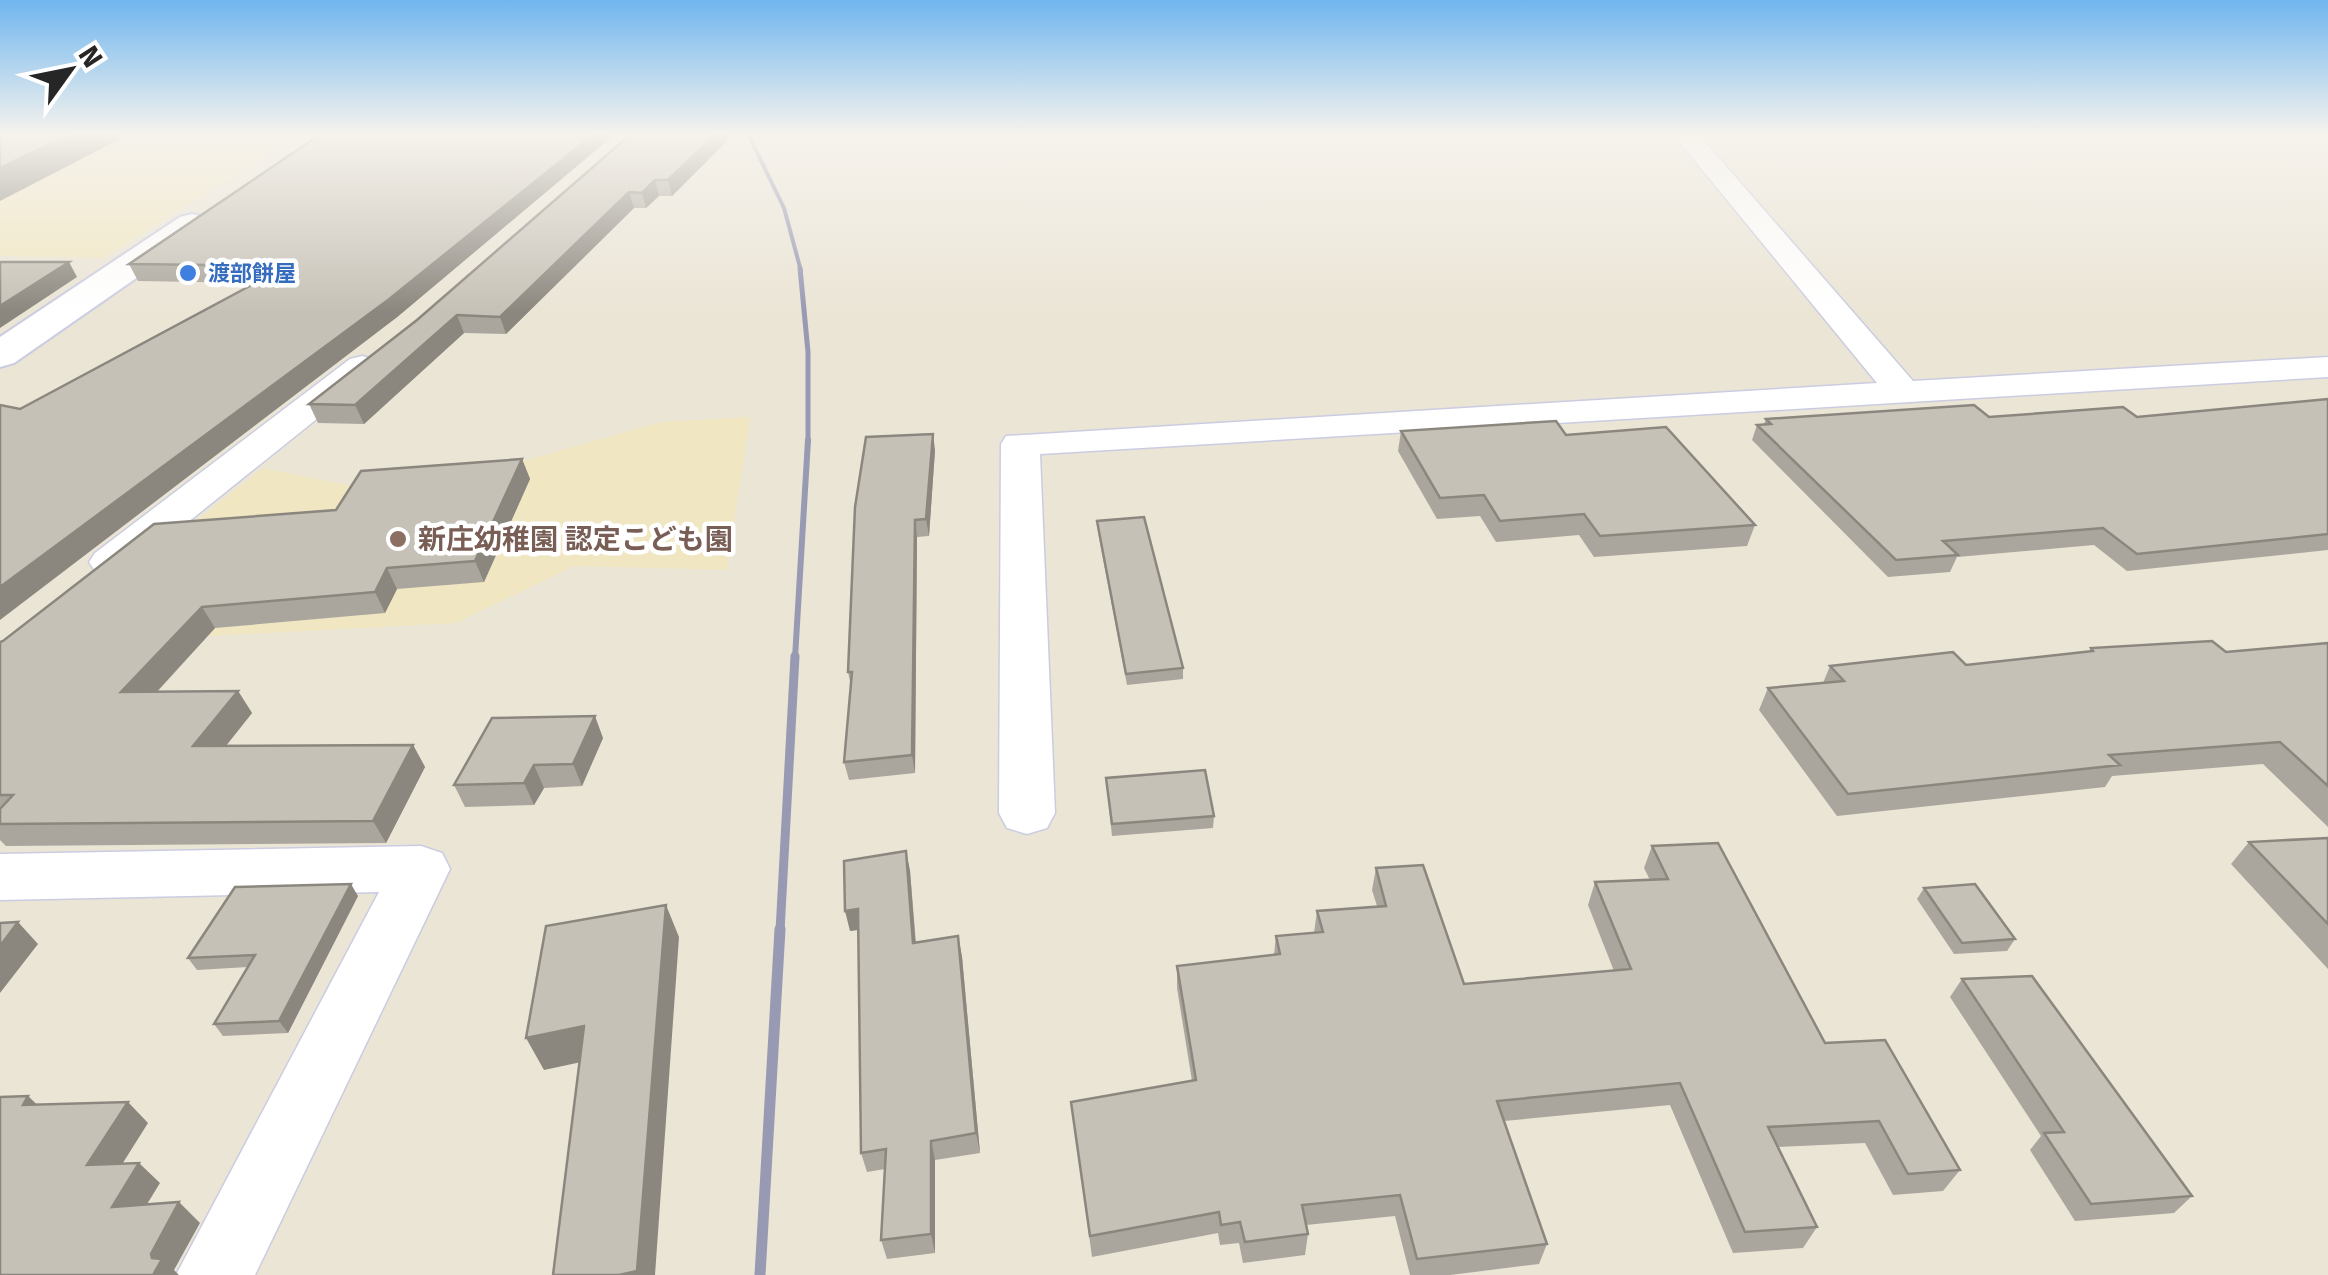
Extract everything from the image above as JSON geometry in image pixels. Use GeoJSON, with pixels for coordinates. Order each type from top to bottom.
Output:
{"type":"FeatureCollection","features":[{"type":"Feature","properties":{"kind":"street"},"geometry":{"type":"LineString","coordinates":[[1734,194],[1904,394]]}},
{"type":"Feature","properties":{"kind":"street"},"geometry":{"type":"LineString","coordinates":[[0,354],[224,201]]}},
{"type":"Feature","properties":{"kind":"street"},"geometry":{"type":"LineString","coordinates":[[91,578],[394,340]]}},
{"type":"Feature","properties":{"kind":"street"},"geometry":{"type":"LineString","coordinates":[[1027,813],[1020,444],[2328,367]]}},
{"type":"Feature","properties":{"kind":"street"},"geometry":{"type":"LineString","coordinates":[[0,877],[420,868],[215,1275]]}},
{"type":"Feature","properties":{"kind":"shaded area"},"geometry":{"type":"Polygon","coordinates":[[[0,194],[205,194],[104,258],[0,256],[0,194]]]}},
{"type":"Feature","properties":{"kind":"shaded area"},"geometry":{"type":"Polygon","coordinates":[[[750,417],[727,570],[573,566],[457,623],[38,645],[263,468],[357,487],[484,472],[661,422],[750,417]]]}},
{"type":"Feature","properties":{"kind":"building"},"geometry":{"type":"Polygon","coordinates":[[[233,194],[520,194],[388,300],[0,587],[0,405],[20,409],[287,266],[129,264],[233,194]]]}},
{"type":"Feature","properties":{"kind":"building"},"geometry":{"type":"Polygon","coordinates":[[[563,194],[627,194],[500,317],[457,315],[355,405],[309,404],[417,320],[563,194]]]}},
{"type":"Feature","properties":{"kind":"building"},"geometry":{"type":"Polygon","coordinates":[[[0,262],[69,262],[0,306],[0,262]]]}},
{"type":"Feature","properties":{"kind":"building"},"geometry":{"type":"Polygon","coordinates":[[[2328,399],[2328,534],[2137,554],[2103,528],[1943,541],[1958,555],[1896,560],[1757,425],[1771,424],[1766,419],[1974,405],[1989,417],[2123,407],[2137,417],[2328,399]]]}},
{"type":"Feature","properties":{"kind":"building"},"geometry":{"type":"Polygon","coordinates":[[[1556,421],[1566,435],[1666,427],[1755,525],[1600,536],[1584,514],[1500,521],[1484,495],[1440,498],[1401,431],[1556,421]]]}},
{"type":"Feature","properties":{"kind":"building"},"geometry":{"type":"Polygon","coordinates":[[[933,434],[926,519],[915,520],[912,755],[844,762],[852,672],[848,672],[855,507],[866,437],[933,434]]]}},
{"type":"Feature","properties":{"kind":"building"},"geometry":{"type":"Polygon","coordinates":[[[522,459],[475,561],[387,568],[375,592],[202,607],[121,692],[238,691],[193,746],[413,745],[373,821],[0,824],[0,809],[13,795],[0,795],[0,642],[154,524],[336,510],[361,471],[522,459]]]}},
{"type":"Feature","properties":{"kind":"building"},"geometry":{"type":"Polygon","coordinates":[[[1144,517],[1183,668],[1126,674],[1097,521],[1144,517]]]}},
{"type":"Feature","properties":{"kind":"building"},"geometry":{"type":"Polygon","coordinates":[[[2212,641],[2226,652],[2328,643],[2328,786],[2280,742],[2109,755],[2120,765],[1848,794],[1768,688],[1844,681],[1830,666],[1953,652],[1966,665],[2093,651],[2091,648],[2212,641]]]}},
{"type":"Feature","properties":{"kind":"building"},"geometry":{"type":"Polygon","coordinates":[[[595,716],[573,764],[534,765],[524,783],[454,785],[492,718],[595,716]]]}},
{"type":"Feature","properties":{"kind":"building"},"geometry":{"type":"Polygon","coordinates":[[[1205,770],[1214,816],[1112,824],[1106,778],[1205,770]]]}},
{"type":"Feature","properties":{"kind":"building"},"geometry":{"type":"Polygon","coordinates":[[[2328,838],[2328,924],[2249,842],[2328,838]]]}},
{"type":"Feature","properties":{"kind":"building"},"geometry":{"type":"Polygon","coordinates":[[[1718,843],[1825,1043],[1885,1040],[1960,1170],[1908,1174],[1879,1121],[1768,1127],[1817,1227],[1745,1232],[1680,1083],[1497,1101],[1547,1244],[1417,1259],[1400,1195],[1302,1205],[1308,1234],[1245,1242],[1240,1222],[1221,1225],[1219,1212],[1090,1236],[1071,1102],[1196,1080],[1177,966],[1280,954],[1276,936],[1323,932],[1317,911],[1386,906],[1376,868],[1423,865],[1464,984],[1631,969],[1595,882],[1668,879],[1652,846],[1718,843]]]}},
{"type":"Feature","properties":{"kind":"building"},"geometry":{"type":"Polygon","coordinates":[[[906,851],[913,943],[958,936],[976,1133],[931,1141],[931,1234],[881,1240],[886,1149],[861,1153],[858,909],[845,911],[844,861],[906,851]]]}},
{"type":"Feature","properties":{"kind":"building"},"geometry":{"type":"Polygon","coordinates":[[[351,884],[279,1021],[214,1024],[255,955],[188,958],[235,887],[351,884]]]}},
{"type":"Feature","properties":{"kind":"building"},"geometry":{"type":"Polygon","coordinates":[[[1975,884],[2015,939],[1962,943],[1924,888],[1975,884]]]}},
{"type":"Feature","properties":{"kind":"building"},"geometry":{"type":"Polygon","coordinates":[[[666,905],[637,1271],[619,1275],[553,1275],[584,1026],[526,1038],[546,926],[666,905]]]}},
{"type":"Feature","properties":{"kind":"building"},"geometry":{"type":"Polygon","coordinates":[[[18,922],[0,946],[0,923],[18,922]]]}},
{"type":"Feature","properties":{"kind":"building"},"geometry":{"type":"Polygon","coordinates":[[[2032,976],[2192,1196],[2091,1204],[2044,1133],[2064,1132],[1962,979],[2032,976]]]}},
{"type":"Feature","properties":{"kind":"building"},"geometry":{"type":"Polygon","coordinates":[[[28,1096],[23,1105],[128,1102],[87,1165],[139,1163],[112,1207],[179,1202],[151,1254],[152,1258],[162,1259],[153,1275],[0,1275],[0,1097],[28,1096]]]}},
{"type":"Feature","properties":{"kind":"railway"},"geometry":{"type":"LineString","coordinates":[[777,194],[801,271]]}},
{"type":"Feature","properties":{"kind":"railway"},"geometry":{"type":"LineString","coordinates":[[800,268],[808,352],[808,440]]}},
{"type":"Feature","properties":{"kind":"railway"},"geometry":{"type":"LineString","coordinates":[[795,658],[808,440]]}},
{"type":"Feature","properties":{"kind":"railway"},"geometry":{"type":"LineString","coordinates":[[780,931],[795,656]]}},
{"type":"Feature","properties":{"kind":"railway"},"geometry":{"type":"LineString","coordinates":[[760,1275],[780,929]]}},
{"type":"Feature","properties":{"kind":"place","name":"渡部餅屋"},"geometry":{"type":"Point","coordinates":[188,273]}},
{"type":"Feature","properties":{"kind":"place","name":"新庄幼稚園 認定こども園"},"geometry":{"type":"Point","coordinates":[398,539]}}]}
